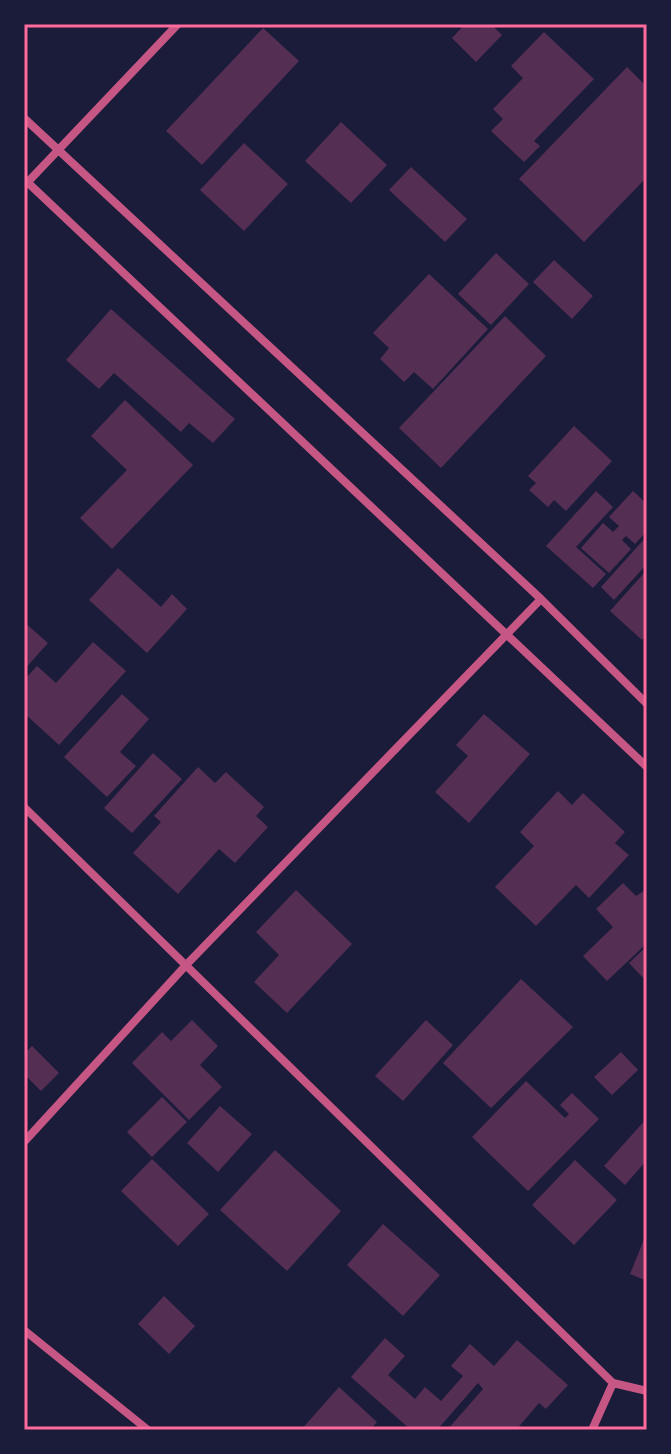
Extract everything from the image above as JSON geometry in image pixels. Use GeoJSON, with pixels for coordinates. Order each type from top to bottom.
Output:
{"type":"FeatureCollection","features":[{"type":"Feature","properties":{"kind":"street"},"geometry":{"type":"LineString","coordinates":[[178,24],[25,182],[647,767]]}},
{"type":"Feature","properties":{"kind":"street"},"geometry":{"type":"LineString","coordinates":[[24,118],[541,599],[647,704]]}},
{"type":"Feature","properties":{"kind":"street"},"geometry":{"type":"LineString","coordinates":[[24,1142],[188,963],[541,599]]}},
{"type":"Feature","properties":{"kind":"street"},"geometry":{"type":"LineString","coordinates":[[24,807],[188,963],[613,1383],[647,1391]]}},
{"type":"Feature","properties":{"kind":"street"},"geometry":{"type":"LineString","coordinates":[[24,1330],[148,1430]]}},
{"type":"Feature","properties":{"kind":"street"},"geometry":{"type":"LineString","coordinates":[[592,1430],[613,1383]]}},
{"type":"Feature","properties":{"kind":"building"},"geometry":{"type":"Polygon","coordinates":[[[465,24],[491,24],[502,35],[476,62],[452,38],[465,24]]]}},
{"type":"Feature","properties":{"kind":"building"},"geometry":{"type":"Polygon","coordinates":[[[263,28],[299,61],[202,165],[166,131],[263,28]]]}},
{"type":"Feature","properties":{"kind":"building"},"geometry":{"type":"Polygon","coordinates":[[[544,32],[594,79],[534,141],[540,146],[524,162],[491,131],[503,119],[493,109],[523,78],[511,66],[544,32]]]}},
{"type":"Feature","properties":{"kind":"building"},"geometry":{"type":"Polygon","coordinates":[[[627,67],[647,87],[647,177],[584,242],[519,179],[627,67]]]}},
{"type":"Feature","properties":{"kind":"building"},"geometry":{"type":"Polygon","coordinates":[[[341,122],[387,165],[351,203],[305,161],[341,122]]]}},
{"type":"Feature","properties":{"kind":"building"},"geometry":{"type":"Polygon","coordinates":[[[244,143],[288,184],[244,231],[200,190],[244,143]]]}},
{"type":"Feature","properties":{"kind":"building"},"geometry":{"type":"Polygon","coordinates":[[[411,167],[467,219],[445,242],[389,190],[411,167]]]}},
{"type":"Feature","properties":{"kind":"building"},"geometry":{"type":"Polygon","coordinates":[[[496,253],[529,284],[491,325],[458,294],[496,253]]]}},
{"type":"Feature","properties":{"kind":"building"},"geometry":{"type":"Polygon","coordinates":[[[554,260],[593,296],[572,319],[533,282],[554,260]]]}},
{"type":"Feature","properties":{"kind":"building"},"geometry":{"type":"Polygon","coordinates":[[[429,274],[488,329],[433,389],[414,372],[404,382],[380,359],[389,348],[373,333],[429,274]]]}},
{"type":"Feature","properties":{"kind":"building"},"geometry":{"type":"Polygon","coordinates":[[[111,309],[235,419],[213,443],[189,423],[181,432],[114,373],[99,389],[66,360],[111,309]]]}},
{"type":"Feature","properties":{"kind":"building"},"geometry":{"type":"Polygon","coordinates":[[[505,316],[546,356],[441,468],[399,428],[505,316]]]}},
{"type":"Feature","properties":{"kind":"building"},"geometry":{"type":"Polygon","coordinates":[[[125,400],[193,465],[112,549],[80,518],[127,470],[91,436],[125,400]]]}},
{"type":"Feature","properties":{"kind":"building"},"geometry":{"type":"Polygon","coordinates":[[[574,426],[612,461],[566,511],[554,500],[548,507],[529,490],[536,483],[528,476],[574,426]]]}},
{"type":"Feature","properties":{"kind":"building"},"geometry":{"type":"Polygon","coordinates":[[[596,491],[613,507],[576,547],[606,574],[593,588],[546,546],[596,491]]]}},
{"type":"Feature","properties":{"kind":"building"},"geometry":{"type":"Polygon","coordinates":[[[633,491],[647,504],[647,531],[635,544],[626,536],[622,540],[631,549],[609,573],[581,548],[603,523],[613,532],[619,526],[609,517],[633,491]]]}},
{"type":"Feature","properties":{"kind":"building"},"geometry":{"type":"Polygon","coordinates":[[[647,536],[647,564],[614,600],[601,587],[647,536]]]}},
{"type":"Feature","properties":{"kind":"building"},"geometry":{"type":"Polygon","coordinates":[[[118,568],[161,607],[172,594],[187,609],[147,653],[89,600],[118,568]]]}},
{"type":"Feature","properties":{"kind":"building"},"geometry":{"type":"Polygon","coordinates":[[[645,572],[647,634],[642,640],[610,611],[645,572]]]}},
{"type":"Feature","properties":{"kind":"building"},"geometry":{"type":"Polygon","coordinates":[[[24,622],[48,643],[24,670],[24,622]]]}},
{"type":"Feature","properties":{"kind":"building"},"geometry":{"type":"Polygon","coordinates":[[[93,642],[126,671],[59,745],[24,713],[24,680],[37,666],[56,683],[93,642]]]}},
{"type":"Feature","properties":{"kind":"building"},"geometry":{"type":"Polygon","coordinates":[[[122,694],[149,719],[120,752],[136,766],[107,797],[64,757],[122,694]]]}},
{"type":"Feature","properties":{"kind":"building"},"geometry":{"type":"Polygon","coordinates":[[[484,714],[530,754],[469,823],[435,792],[468,756],[456,745],[484,714]]]}},
{"type":"Feature","properties":{"kind":"building"},"geometry":{"type":"Polygon","coordinates":[[[153,753],[182,779],[132,833],[104,808],[153,753]]]}},
{"type":"Feature","properties":{"kind":"building"},"geometry":{"type":"Polygon","coordinates":[[[198,767],[215,783],[226,772],[264,807],[256,816],[268,827],[235,863],[219,849],[178,894],[133,853],[161,822],[154,816],[198,767]]]}},
{"type":"Feature","properties":{"kind":"building"},"geometry":{"type":"Polygon","coordinates":[[[558,791],[572,805],[583,793],[625,832],[615,843],[629,855],[589,898],[576,885],[536,926],[495,887],[534,846],[520,832],[558,791]]]}},
{"type":"Feature","properties":{"kind":"building"},"geometry":{"type":"Polygon","coordinates":[[[623,883],[636,896],[647,889],[647,943],[607,981],[583,956],[613,927],[596,909],[623,883]]]}},
{"type":"Feature","properties":{"kind":"building"},"geometry":{"type":"Polygon","coordinates":[[[296,890],[352,944],[287,1013],[254,982],[279,955],[256,932],[296,890]]]}},
{"type":"Feature","properties":{"kind":"building"},"geometry":{"type":"Polygon","coordinates":[[[647,946],[647,982],[629,963],[647,946]]]}},
{"type":"Feature","properties":{"kind":"building"},"geometry":{"type":"Polygon","coordinates":[[[521,979],[573,1027],[491,1108],[443,1063],[521,979]]]}},
{"type":"Feature","properties":{"kind":"building"},"geometry":{"type":"Polygon","coordinates":[[[192,1020],[218,1046],[200,1065],[222,1087],[189,1120],[132,1063],[162,1032],[171,1041],[192,1020]]]}},
{"type":"Feature","properties":{"kind":"building"},"geometry":{"type":"Polygon","coordinates":[[[426,1020],[453,1045],[403,1101],[375,1076],[426,1020]]]}},
{"type":"Feature","properties":{"kind":"building"},"geometry":{"type":"Polygon","coordinates":[[[32,1046],[59,1073],[41,1091],[24,1074],[24,1054],[32,1046]]]}},
{"type":"Feature","properties":{"kind":"building"},"geometry":{"type":"Polygon","coordinates":[[[621,1052],[638,1070],[612,1095],[594,1077],[621,1052]]]}},
{"type":"Feature","properties":{"kind":"building"},"geometry":{"type":"Polygon","coordinates":[[[526,1081],[565,1118],[569,1114],[560,1105],[572,1093],[599,1119],[528,1191],[472,1137],[526,1081]]]}},
{"type":"Feature","properties":{"kind":"building"},"geometry":{"type":"Polygon","coordinates":[[[162,1097],[187,1122],[152,1157],[127,1132],[162,1097]]]}},
{"type":"Feature","properties":{"kind":"building"},"geometry":{"type":"Polygon","coordinates":[[[220,1106],[252,1134],[218,1172],[187,1143],[220,1106]]]}},
{"type":"Feature","properties":{"kind":"building"},"geometry":{"type":"Polygon","coordinates":[[[647,1118],[647,1160],[625,1185],[604,1166],[647,1118]]]}},
{"type":"Feature","properties":{"kind":"building"},"geometry":{"type":"Polygon","coordinates":[[[275,1150],[341,1211],[287,1271],[220,1210],[275,1150]]]}},
{"type":"Feature","properties":{"kind":"building"},"geometry":{"type":"Polygon","coordinates":[[[152,1159],[209,1214],[178,1246],[121,1191],[152,1159]]]}},
{"type":"Feature","properties":{"kind":"building"},"geometry":{"type":"Polygon","coordinates":[[[575,1160],[617,1200],[574,1245],[532,1205],[575,1160]]]}},
{"type":"Feature","properties":{"kind":"building"},"geometry":{"type":"Polygon","coordinates":[[[383,1224],[440,1275],[403,1316],[347,1265],[383,1224]]]}},
{"type":"Feature","properties":{"kind":"building"},"geometry":{"type":"Polygon","coordinates":[[[647,1232],[647,1281],[630,1274],[647,1232]]]}},
{"type":"Feature","properties":{"kind":"building"},"geometry":{"type":"Polygon","coordinates":[[[164,1296],[195,1326],[169,1354],[138,1324],[164,1296]]]}},
{"type":"Feature","properties":{"kind":"building"},"geometry":{"type":"Polygon","coordinates":[[[385,1338],[405,1356],[388,1375],[415,1399],[425,1387],[441,1401],[463,1376],[451,1366],[470,1344],[494,1366],[517,1340],[568,1385],[546,1409],[539,1403],[516,1430],[447,1430],[483,1389],[478,1383],[437,1430],[411,1430],[351,1377],[385,1338]]]}},
{"type":"Feature","properties":{"kind":"building"},"geometry":{"type":"Polygon","coordinates":[[[339,1387],[377,1422],[370,1430],[301,1430],[339,1387]]]}}]}
